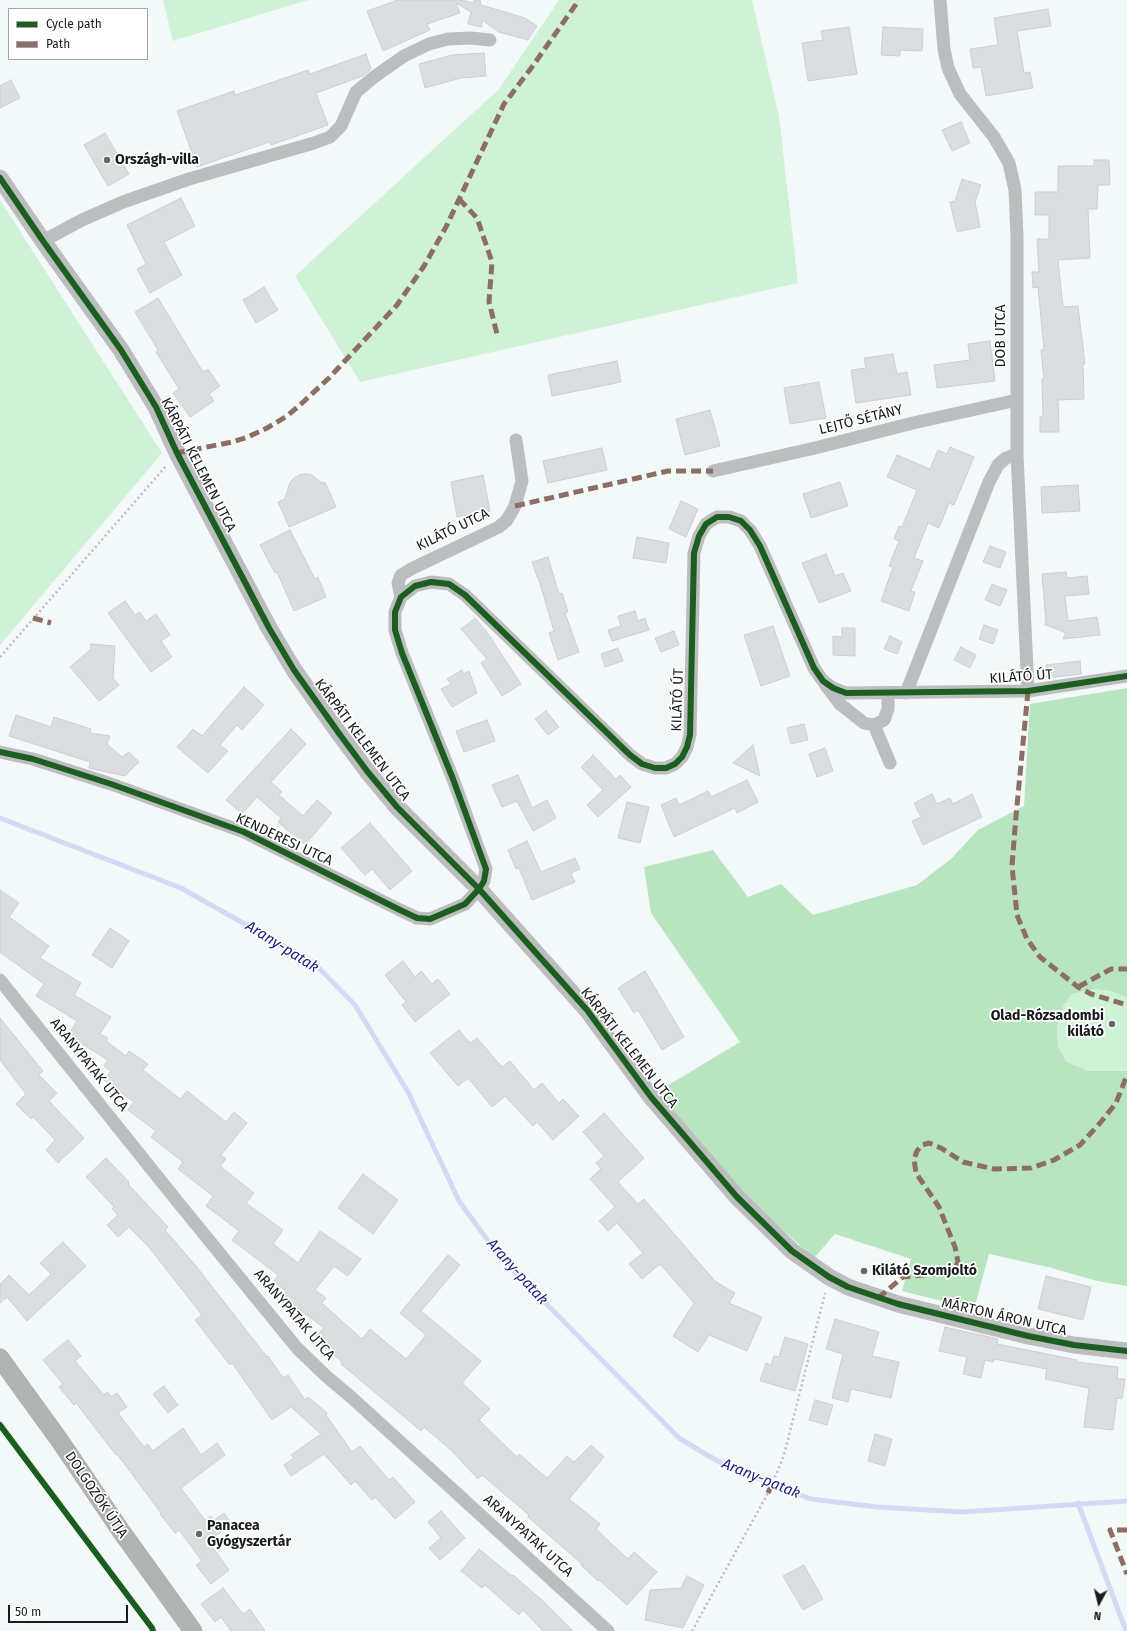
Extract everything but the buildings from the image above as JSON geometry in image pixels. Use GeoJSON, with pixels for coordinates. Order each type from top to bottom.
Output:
{"type":"FeatureCollection","features":[{"type":"Feature","properties":{"kind":"main road","name":"DOLGOZÓK ÚTJA"},"geometry":{"type":"LineString","coordinates":[[0,1358],[60,1441],[121,1532],[193,1631]]}},
{"type":"Feature","properties":{"kind":"street","name":"DOB UTCA"},"geometry":{"type":"LineString","coordinates":[[940,0],[944,48],[948,68],[960,94],[994,137],[1008,163],[1014,190],[1017,236],[1017,454],[1028,691]]}},
{"type":"Feature","properties":{"kind":"street"},"geometry":{"type":"LineString","coordinates":[[43,241],[82,220],[123,202],[189,179],[314,144],[330,137],[341,126],[356,92],[404,56],[429,44],[448,39],[471,38],[490,40]]}},
{"type":"Feature","properties":{"kind":"street","name":"KÁRPÁTI KELEMEN UTCA"},"geometry":{"type":"LineString","coordinates":[[0,178],[121,350],[156,407],[178,453],[270,628],[294,670],[346,743],[397,807],[479,889],[587,1010],[651,1097],[737,1198],[792,1251],[829,1277],[848,1287],[878,1298]]}},
{"type":"Feature","properties":{"kind":"street","name":"LEJTŐ SÉTÁNY"},"geometry":{"type":"LineString","coordinates":[[713,471],[816,448],[912,423],[1017,400]]}},
{"type":"Feature","properties":{"kind":"street","name":"KILÁTÓ UTCA"},"geometry":{"type":"LineString","coordinates":[[401,597],[398,582],[401,575],[499,527],[507,520],[515,506],[522,481],[516,440]]}},
{"type":"Feature","properties":{"kind":"street"},"geometry":{"type":"LineString","coordinates":[[906,693],[988,482],[998,465],[1006,458],[1017,454]]}},
{"type":"Feature","properties":{"kind":"street","name":"KILÁTÓ ÚT"},"geometry":{"type":"LineString","coordinates":[[401,597],[415,586],[431,582],[449,584],[466,595],[630,755],[642,764],[655,768],[666,768],[675,764],[682,758],[690,735],[694,553],[699,536],[706,524],[717,517],[729,517],[741,522],[750,530],[760,546],[814,668],[823,681],[833,688],[846,693],[1028,691],[1127,676]]}},
{"type":"Feature","properties":{"kind":"street"},"geometry":{"type":"LineString","coordinates":[[401,597],[395,612],[395,630],[402,653],[453,779],[486,869],[484,880],[479,889]]}},
{"type":"Feature","properties":{"kind":"street"},"geometry":{"type":"LineString","coordinates":[[823,681],[840,704],[864,723],[874,724],[884,720],[888,709],[888,692]]}},
{"type":"Feature","properties":{"kind":"street"},"geometry":{"type":"LineString","coordinates":[[874,724],[890,763]]}},
{"type":"Feature","properties":{"kind":"street","name":"KENDERESI UTCA"},"geometry":{"type":"LineString","coordinates":[[0,752],[34,759],[111,784],[244,832],[417,918],[430,919],[465,904],[479,889]]}},
{"type":"Feature","properties":{"kind":"street","name":"ARANYPATAK UTCA"},"geometry":{"type":"LineString","coordinates":[[0,980],[297,1348],[608,1631]]}},
{"type":"Feature","properties":{"kind":"street","name":"MÁRTON ÁRON UTCA"},"geometry":{"type":"LineString","coordinates":[[878,1298],[1028,1336],[1074,1346],[1127,1352]]}},
{"type":"Feature","properties":{"kind":"path"},"geometry":{"type":"LineString","coordinates":[[0,657],[178,453]]}},
{"type":"Feature","properties":{"kind":"path"},"geometry":{"type":"LineString","coordinates":[[774,1482],[784,1455],[829,1277]]}},
{"type":"Feature","properties":{"kind":"path"},"geometry":{"type":"LineString","coordinates":[[692,1631],[768,1493]]}},
{"type":"Feature","properties":{"kind":"green space"},"geometry":{"type":"Polygon","coordinates":[[[163,0],[308,0],[173,41],[163,0]]]}},
{"type":"Feature","properties":{"kind":"green space"},"geometry":{"type":"Polygon","coordinates":[[[559,0],[752,0],[779,116],[798,283],[360,382],[295,276],[499,89],[559,0]]]}},
{"type":"Feature","properties":{"kind":"green space"},"geometry":{"type":"Polygon","coordinates":[[[0,200],[162,453],[0,645],[0,200]]]}},
{"type":"Feature","properties":{"kind":"green space"},"geometry":{"type":"Polygon","coordinates":[[[1127,688],[1127,997],[1110,991],[1093,989],[1072,994],[1064,1005],[1057,1027],[1058,1047],[1067,1062],[1088,1071],[1127,1071],[1127,1286],[1097,1281],[1048,1267],[989,1254],[974,1309],[902,1291],[911,1259],[835,1234],[814,1258],[744,1195],[657,1092],[740,1042],[651,913],[644,867],[713,850],[748,897],[781,884],[813,915],[917,885],[951,859],[978,830],[1024,806],[1030,704],[1127,688]]]}},
{"type":"Feature","properties":{"kind":"green space"},"geometry":{"type":"Polygon","coordinates":[[[1092,989],[1110,991],[1127,997],[1127,1071],[1087,1071],[1067,1062],[1058,1047],[1057,1027],[1064,1005],[1072,994],[1092,989]]]}},
{"type":"Feature","properties":{"kind":"waterway","name":"Arany-patak"},"geometry":{"type":"LineString","coordinates":[[0,818],[181,888],[314,963],[355,1005],[408,1092],[459,1201],[499,1256],[679,1438],[707,1455],[729,1467],[811,1499],[877,1507],[962,1512],[1127,1501]]}},
{"type":"Feature","properties":{"kind":"waterway"},"geometry":{"type":"LineString","coordinates":[[1078,1503],[1126,1631]]}},
{"type":"Feature","properties":{"kind":"marked path"},"geometry":{"type":"LineString","coordinates":[[177,453],[232,442],[248,437],[287,416],[329,378],[397,305],[424,266],[446,227],[504,104],[579,0]]}},
{"type":"Feature","properties":{"kind":"marked path"},"geometry":{"type":"LineString","coordinates":[[459,199],[477,218],[492,262],[489,302],[497,334]]}},
{"type":"Feature","properties":{"kind":"marked path"},"geometry":{"type":"LineString","coordinates":[[515,506],[668,471],[713,471]]}},
{"type":"Feature","properties":{"kind":"marked path"},"geometry":{"type":"LineString","coordinates":[[33,618],[51,623]]}},
{"type":"Feature","properties":{"kind":"marked path"},"geometry":{"type":"LineString","coordinates":[[1028,691],[1012,866],[1017,915],[1027,939],[1040,957],[1078,987],[1091,994],[1127,1005]]}},
{"type":"Feature","properties":{"kind":"marked path"},"geometry":{"type":"LineString","coordinates":[[1078,987],[1111,969],[1127,969]]}},
{"type":"Feature","properties":{"kind":"marked path"},"geometry":{"type":"LineString","coordinates":[[878,1298],[903,1277],[953,1272],[958,1262],[955,1247],[939,1207],[916,1173],[914,1159],[917,1151],[922,1145],[929,1143],[941,1148],[963,1162],[994,1169],[1031,1168],[1054,1160],[1080,1145],[1116,1103],[1127,1075]]}},
{"type":"Feature","properties":{"kind":"marked path"},"geometry":{"type":"LineString","coordinates":[[768,1493],[773,1482]]}},
{"type":"Feature","properties":{"kind":"marked path"},"geometry":{"type":"LineString","coordinates":[[1127,1530],[1110,1530],[1127,1574]]}},
{"type":"Feature","properties":{"kind":"cycle path"},"geometry":{"type":"LineString","coordinates":[[0,178],[121,350],[156,407],[177,453],[269,628],[294,670],[338,732],[367,771],[397,807],[479,889],[587,1010],[651,1097],[737,1197],[792,1251],[829,1277],[848,1287],[898,1304],[1028,1336],[1074,1345],[1127,1351]]}},
{"type":"Feature","properties":{"kind":"cycle path"},"geometry":{"type":"LineString","coordinates":[[0,752],[33,759],[111,784],[244,832],[417,918],[430,919],[465,904],[479,889],[484,881],[486,869],[453,779],[402,653],[395,630],[395,612],[401,597],[415,586],[431,582],[449,584],[465,595],[630,755],[642,764],[655,768],[666,768],[675,764],[682,757],[687,747],[690,735],[694,553],[699,536],[706,524],[717,517],[729,517],[741,521],[750,530],[760,546],[814,668],[823,681],[833,688],[846,693],[1028,691],[1127,676]]}},
{"type":"Feature","properties":{"kind":"cycle path"},"geometry":{"type":"LineString","coordinates":[[0,1425],[153,1631]]}},
{"type":"Feature","properties":{"kind":"place","name":"Országh-villa"},"geometry":{"type":"Point","coordinates":[107,160]}},
{"type":"Feature","properties":{"kind":"place","name":"Olad-Rózsadombi kilátó"},"geometry":{"type":"Point","coordinates":[1112,1024]}},
{"type":"Feature","properties":{"kind":"place","name":"Kilátó Szomjoltó"},"geometry":{"type":"Point","coordinates":[864,1271]}},
{"type":"Feature","properties":{"kind":"place","name":"Panacea Gyógyszertár"},"geometry":{"type":"Point","coordinates":[199,1534]}}]}
